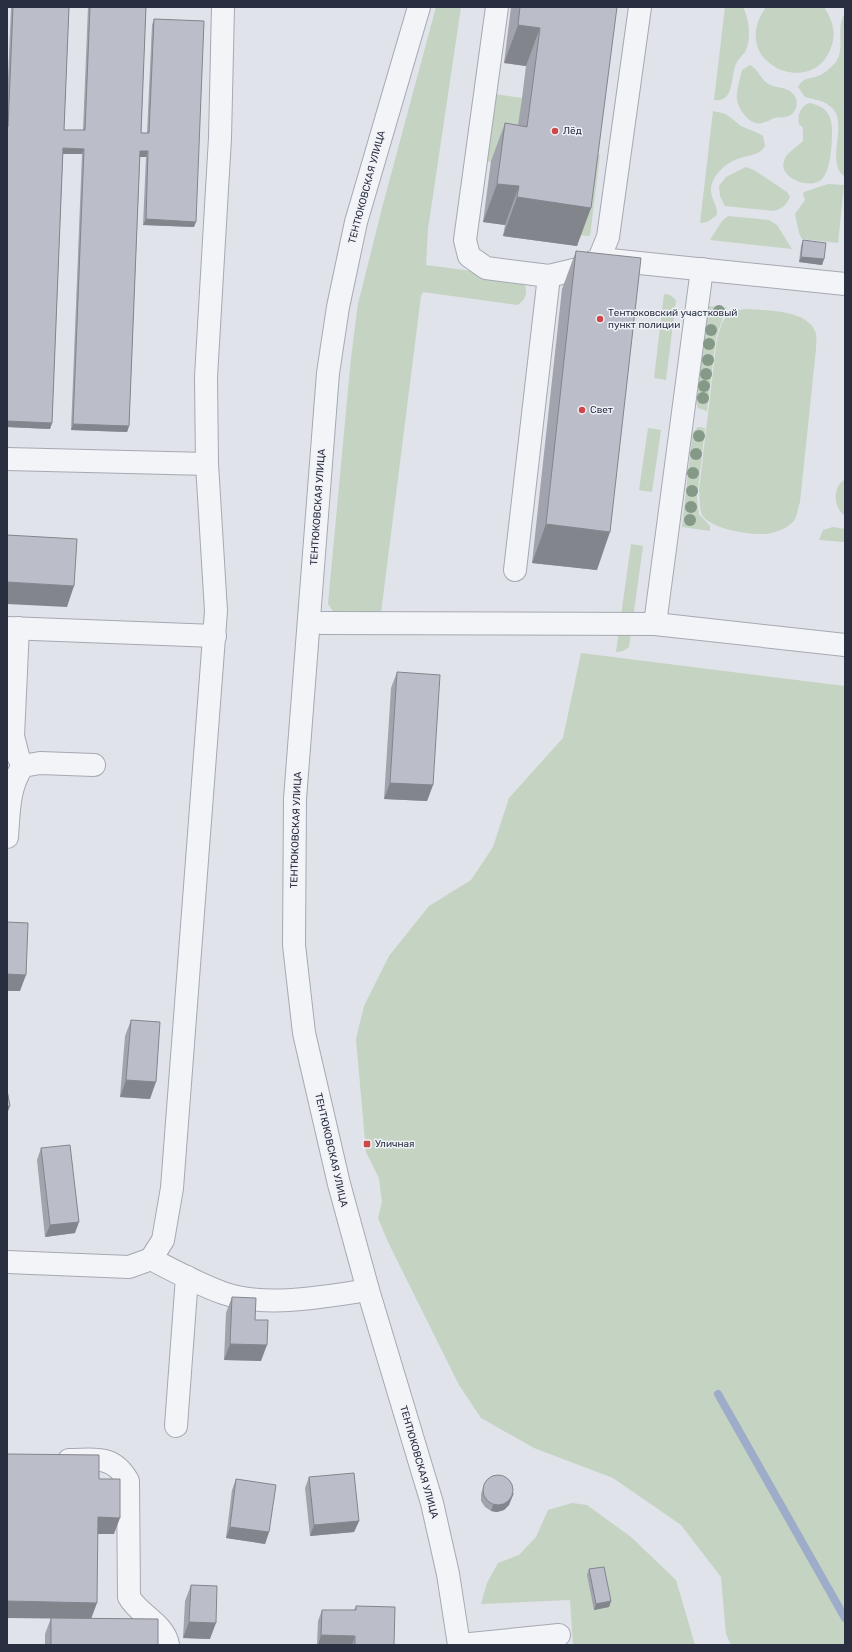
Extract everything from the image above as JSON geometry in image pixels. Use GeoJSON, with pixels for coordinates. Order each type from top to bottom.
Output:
{"type":"FeatureCollection","features":[{"type":"Feature","properties":{"kind":"street"},"geometry":{"type":"LineString","coordinates":[[7,1262],[129,1267],[151,1259],[164,1240],[169,1216],[215,636],[216,611],[207,464],[206,377],[220,138],[223,7]]}},
{"type":"Feature","properties":{"kind":"street","name":"ТЕНТЮКОВСКАЯ УЛИЦА"},"geometry":{"type":"LineString","coordinates":[[419,7],[356,222],[338,307],[328,373],[295,799],[294,945],[304,1033],[339,1184],[368,1290],[432,1503],[448,1574],[459,1645]]}},
{"type":"Feature","properties":{"kind":"street"},"geometry":{"type":"LineString","coordinates":[[497,7],[466,240],[469,256],[486,268],[549,276],[578,269],[599,259],[845,284]]}},
{"type":"Feature","properties":{"kind":"street"},"geometry":{"type":"LineString","coordinates":[[599,259],[608,237],[640,7]]}},
{"type":"Feature","properties":{"kind":"street"},"geometry":{"type":"LineString","coordinates":[[655,624],[702,269]]}},
{"type":"Feature","properties":{"kind":"street"},"geometry":{"type":"LineString","coordinates":[[515,570],[549,276]]}},
{"type":"Feature","properties":{"kind":"street"},"geometry":{"type":"LineString","coordinates":[[7,459],[207,464]]}},
{"type":"Feature","properties":{"kind":"street"},"geometry":{"type":"LineString","coordinates":[[322,623],[655,624],[845,645]]}},
{"type":"Feature","properties":{"kind":"street"},"geometry":{"type":"LineString","coordinates":[[23,766],[18,756],[13,736],[13,628],[215,636]]}},
{"type":"Feature","properties":{"kind":"street"},"geometry":{"type":"LineString","coordinates":[[7,837],[11,794],[17,775],[23,766],[40,763],[94,765]]}},
{"type":"Feature","properties":{"kind":"street"},"geometry":{"type":"LineString","coordinates":[[151,1259],[223,1293],[253,1300],[311,1299],[368,1290]]}},
{"type":"Feature","properties":{"kind":"street"},"geometry":{"type":"LineString","coordinates":[[176,1426],[187,1276]]}},
{"type":"Feature","properties":{"kind":"street"},"geometry":{"type":"LineString","coordinates":[[52,1460],[105,1459],[123,1471],[128,1481],[129,1597],[134,1607],[162,1630],[168,1645]]}},
{"type":"Feature","properties":{"kind":"street"},"geometry":{"type":"LineString","coordinates":[[459,1645],[496,1643],[559,1635]]}},
{"type":"Feature","properties":{"kind":"green space"},"geometry":{"type":"Polygon","coordinates":[[[436,7],[461,7],[428,229],[426,265],[518,277],[522,280],[526,288],[526,292],[524,299],[517,305],[423,292],[421,296],[380,621],[335,614],[328,604],[351,358],[358,304],[436,7]]]}},
{"type":"Feature","properties":{"kind":"green space"},"geometry":{"type":"Polygon","coordinates":[[[725,7],[743,7],[747,17],[749,35],[745,52],[739,59],[734,69],[729,93],[721,100],[714,100],[725,7]]]}},
{"type":"Feature","properties":{"kind":"green space"},"geometry":{"type":"Polygon","coordinates":[[[766,7],[824,7],[830,17],[834,33],[830,50],[820,64],[806,72],[791,72],[776,68],[764,58],[757,44],[757,27],[766,7]]]}},
{"type":"Feature","properties":{"kind":"green space"},"geometry":{"type":"Polygon","coordinates":[[[845,13],[845,177],[839,171],[837,162],[836,153],[838,122],[836,114],[831,107],[825,103],[805,97],[798,87],[803,80],[821,75],[836,62],[840,50],[842,19],[845,13]]]}},
{"type":"Feature","properties":{"kind":"green space"},"geometry":{"type":"Polygon","coordinates":[[[750,65],[767,83],[788,90],[794,95],[797,104],[792,114],[787,117],[774,118],[764,123],[754,122],[746,117],[738,104],[737,93],[742,70],[750,65]]]}},
{"type":"Feature","properties":{"kind":"green space"},"geometry":{"type":"Polygon","coordinates":[[[495,94],[522,98],[513,165],[486,161],[495,94]]]}},
{"type":"Feature","properties":{"kind":"green space"},"geometry":{"type":"Polygon","coordinates":[[[810,103],[824,109],[827,112],[832,125],[832,142],[829,163],[825,175],[817,182],[804,183],[791,178],[786,173],[784,161],[787,155],[803,141],[803,128],[799,124],[800,111],[804,106],[810,103]]]}},
{"type":"Feature","properties":{"kind":"green space"},"geometry":{"type":"Polygon","coordinates":[[[713,111],[726,114],[741,126],[763,136],[765,146],[758,153],[733,161],[718,172],[712,182],[711,188],[717,215],[707,222],[700,223],[713,111]]]}},
{"type":"Feature","properties":{"kind":"green space"},"geometry":{"type":"Polygon","coordinates":[[[589,153],[600,155],[590,236],[579,235],[589,153]]]}},
{"type":"Feature","properties":{"kind":"green space"},"geometry":{"type":"Polygon","coordinates":[[[746,167],[754,170],[787,192],[790,197],[784,206],[774,211],[725,206],[720,196],[719,186],[726,177],[746,167]]]}},
{"type":"Feature","properties":{"kind":"green space"},"geometry":{"type":"Polygon","coordinates":[[[828,184],[844,185],[838,243],[802,239],[799,233],[795,214],[805,200],[803,194],[804,192],[828,184]]]}},
{"type":"Feature","properties":{"kind":"green space"},"geometry":{"type":"Polygon","coordinates":[[[728,216],[769,220],[777,225],[792,249],[710,240],[722,221],[728,216]]]}},
{"type":"Feature","properties":{"kind":"green space"},"geometry":{"type":"Polygon","coordinates":[[[664,294],[670,295],[676,300],[666,380],[654,378],[664,294]]]}},
{"type":"Feature","properties":{"kind":"green space"},"geometry":{"type":"Polygon","coordinates":[[[708,306],[726,308],[716,338],[707,411],[698,408],[696,402],[708,306]]]}},
{"type":"Feature","properties":{"kind":"green space"},"geometry":{"type":"Polygon","coordinates":[[[746,309],[776,311],[796,316],[805,320],[812,326],[816,334],[816,349],[800,502],[793,522],[787,527],[773,533],[765,534],[741,532],[713,524],[706,520],[702,515],[700,506],[699,490],[717,338],[722,323],[730,311],[746,309]]]}},
{"type":"Feature","properties":{"kind":"green space"},"geometry":{"type":"Polygon","coordinates":[[[698,427],[705,428],[697,498],[699,514],[710,526],[710,531],[682,527],[692,438],[693,432],[698,427]]]}},
{"type":"Feature","properties":{"kind":"green space"},"geometry":{"type":"Polygon","coordinates":[[[648,428],[661,430],[652,492],[639,490],[648,428]]]}},
{"type":"Feature","properties":{"kind":"green space"},"geometry":{"type":"Polygon","coordinates":[[[845,479],[845,516],[838,508],[836,503],[836,492],[838,487],[845,479]]]}},
{"type":"Feature","properties":{"kind":"green space"},"geometry":{"type":"Polygon","coordinates":[[[833,527],[845,529],[845,542],[819,540],[823,530],[833,527]]]}},
{"type":"Feature","properties":{"kind":"green space"},"geometry":{"type":"Polygon","coordinates":[[[631,544],[643,546],[629,647],[623,651],[616,652],[631,544]]]}},
{"type":"Feature","properties":{"kind":"green space"},"geometry":{"type":"Polygon","coordinates":[[[581,653],[845,686],[845,1645],[731,1645],[726,1634],[721,1577],[681,1525],[613,1478],[534,1448],[481,1418],[459,1385],[388,1242],[378,1218],[382,1202],[379,1178],[366,1152],[356,1039],[364,1006],[389,956],[429,906],[471,880],[493,847],[509,798],[563,738],[581,653]]]}},
{"type":"Feature","properties":{"kind":"green space"},"geometry":{"type":"Polygon","coordinates":[[[572,1503],[587,1505],[631,1537],[676,1580],[695,1645],[573,1645],[570,1600],[481,1604],[487,1583],[498,1563],[519,1555],[536,1537],[548,1510],[572,1503]]]}},
{"type":"Feature","properties":{"kind":"building"},"geometry":{"type":"Polygon","coordinates":[[[13,7],[69,7],[64,130],[85,130],[90,7],[146,7],[141,133],[149,133],[154,19],[204,21],[196,222],[146,219],[148,151],[140,151],[129,426],[73,424],[84,149],[63,148],[52,423],[7,421],[7,127],[13,7]]]}},
{"type":"Feature","properties":{"kind":"building","name":"Лёд"},"geometry":{"type":"Polygon","coordinates":[[[520,7],[617,7],[591,208],[517,197],[519,186],[497,184],[505,123],[527,127],[536,59],[540,28],[518,25],[520,7]]]}},
{"type":"Feature","properties":{"kind":"building"},"geometry":{"type":"Polygon","coordinates":[[[803,240],[826,243],[824,259],[801,257],[803,240]]]}},
{"type":"Feature","properties":{"kind":"building","name":"Свет"},"geometry":{"type":"Polygon","coordinates":[[[576,251],[641,258],[610,532],[546,524],[576,251]]]}},
{"type":"Feature","properties":{"kind":"building"},"geometry":{"type":"Polygon","coordinates":[[[7,535],[77,539],[74,586],[7,582],[7,535]]]}},
{"type":"Feature","properties":{"kind":"building"},"geometry":{"type":"Polygon","coordinates":[[[397,672],[440,675],[433,785],[390,783],[397,672]]]}},
{"type":"Feature","properties":{"kind":"building"},"geometry":{"type":"Polygon","coordinates":[[[7,922],[28,923],[26,975],[7,974],[7,922]]]}},
{"type":"Feature","properties":{"kind":"building"},"geometry":{"type":"Polygon","coordinates":[[[131,1020],[160,1022],[156,1082],[126,1080],[131,1020]]]}},
{"type":"Feature","properties":{"kind":"building"},"geometry":{"type":"Polygon","coordinates":[[[7,1090],[10,1106],[7,1107],[7,1090]]]}},
{"type":"Feature","properties":{"kind":"building"},"geometry":{"type":"Polygon","coordinates":[[[70,1145],[79,1222],[50,1225],[41,1148],[70,1145]]]}},
{"type":"Feature","properties":{"kind":"building"},"geometry":{"type":"Polygon","coordinates":[[[232,1297],[256,1298],[255,1320],[268,1320],[267,1345],[230,1344],[232,1297]]]}},
{"type":"Feature","properties":{"kind":"building"},"geometry":{"type":"Polygon","coordinates":[[[7,1454],[99,1455],[99,1479],[120,1479],[120,1518],[98,1517],[97,1603],[7,1601],[7,1454]]]}},
{"type":"Feature","properties":{"kind":"building"},"geometry":{"type":"Polygon","coordinates":[[[354,1473],[359,1521],[314,1525],[309,1477],[354,1473]]]}},
{"type":"Feature","properties":{"kind":"building"},"geometry":{"type":"Polygon","coordinates":[[[498,1475],[509,1479],[513,1490],[509,1501],[498,1505],[487,1501],[483,1490],[487,1479],[498,1475]]]}},
{"type":"Feature","properties":{"kind":"building"},"geometry":{"type":"Polygon","coordinates":[[[236,1479],[276,1485],[269,1532],[230,1527],[236,1479]]]}},
{"type":"Feature","properties":{"kind":"building"},"geometry":{"type":"Polygon","coordinates":[[[604,1567],[611,1601],[596,1604],[589,1569],[604,1567]]]}},
{"type":"Feature","properties":{"kind":"building"},"geometry":{"type":"Polygon","coordinates":[[[191,1585],[217,1586],[216,1623],[189,1622],[191,1585]]]}},
{"type":"Feature","properties":{"kind":"building"},"geometry":{"type":"Polygon","coordinates":[[[356,1606],[395,1607],[394,1645],[355,1645],[355,1636],[321,1635],[322,1610],[356,1610],[356,1606]]]}},
{"type":"Feature","properties":{"kind":"building"},"geometry":{"type":"Polygon","coordinates":[[[51,1618],[158,1619],[158,1645],[51,1645],[51,1618]]]}},
{"type":"Feature","properties":{"kind":"waterway"},"geometry":{"type":"LineString","coordinates":[[718,1394],[845,1618]]}},
{"type":"Feature","properties":{"kind":"place","name":"Лёд"},"geometry":{"type":"Point","coordinates":[555,131]}},
{"type":"Feature","properties":{"kind":"place","name":"Тентюковский участковый пункт полиции"},"geometry":{"type":"Point","coordinates":[600,319]}},
{"type":"Feature","properties":{"kind":"place","name":"Свет"},"geometry":{"type":"Point","coordinates":[582,410]}},
{"type":"Feature","properties":{"kind":"place","name":"Уличная"},"geometry":{"type":"Point","coordinates":[367,1144]}}]}
